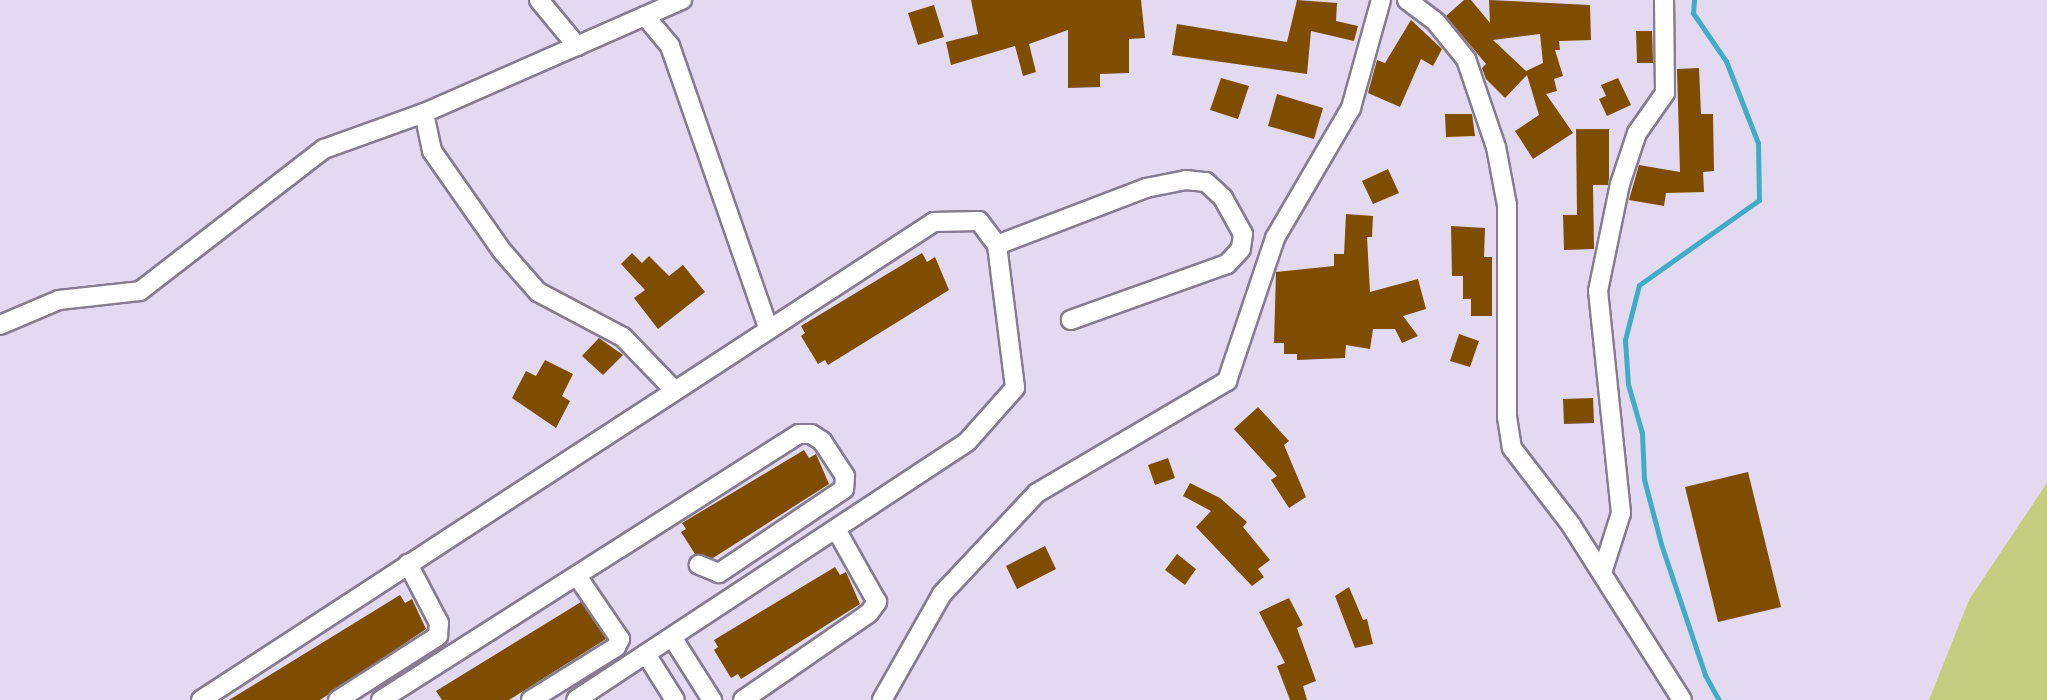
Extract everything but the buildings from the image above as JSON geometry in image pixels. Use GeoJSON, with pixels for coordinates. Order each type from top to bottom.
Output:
{"type":"FeatureCollection","features":[{"type":"Feature","properties":{"kind":"street"},"geometry":{"type":"LineString","coordinates":[[539,0],[577,46]]}},
{"type":"Feature","properties":{"kind":"street"},"geometry":{"type":"LineString","coordinates":[[0,325],[59,300],[140,291],[324,149],[424,113],[682,0]]}},
{"type":"Feature","properties":{"kind":"street"},"geometry":{"type":"LineString","coordinates":[[882,700],[942,594],[1037,493],[1227,381],[1275,238],[1351,108],[1381,0]]}},
{"type":"Feature","properties":{"kind":"street"},"geometry":{"type":"LineString","coordinates":[[1407,0],[1436,22],[1466,59],[1496,147],[1507,205],[1507,417],[1512,448],[1602,573],[1682,700]]}},
{"type":"Feature","properties":{"kind":"street"},"geometry":{"type":"LineString","coordinates":[[1602,573],[1621,513],[1598,291],[1620,184],[1637,133],[1665,93],[1664,0]]}},
{"type":"Feature","properties":{"kind":"street"},"geometry":{"type":"LineString","coordinates":[[645,16],[670,46],[768,328]]}},
{"type":"Feature","properties":{"kind":"street"},"geometry":{"type":"LineString","coordinates":[[424,113],[432,151],[502,251],[538,292],[623,337],[674,390]]}},
{"type":"Feature","properties":{"kind":"street"},"geometry":{"type":"LineString","coordinates":[[997,245],[1173,183],[1206,182],[1223,198],[1243,234],[1241,249],[1227,264],[1071,320]]}},
{"type":"Feature","properties":{"kind":"street"},"geometry":{"type":"LineString","coordinates":[[201,700],[934,222],[979,221],[997,245],[1015,388],[967,442],[837,531],[576,700]]}},
{"type":"Feature","properties":{"kind":"street"},"geometry":{"type":"LineString","coordinates":[[381,700],[799,434],[811,434],[822,441],[845,476],[844,489],[719,573],[699,565]]}},
{"type":"Feature","properties":{"kind":"street"},"geometry":{"type":"LineString","coordinates":[[743,700],[869,613],[877,602],[837,531]]}},
{"type":"Feature","properties":{"kind":"street"},"geometry":{"type":"LineString","coordinates":[[338,700],[438,636],[439,623],[408,564]]}},
{"type":"Feature","properties":{"kind":"street"},"geometry":{"type":"LineString","coordinates":[[531,700],[616,647],[620,639],[616,625],[577,576]]}},
{"type":"Feature","properties":{"kind":"street"},"geometry":{"type":"LineString","coordinates":[[672,637],[712,700]]}},
{"type":"Feature","properties":{"kind":"street"},"geometry":{"type":"LineString","coordinates":[[646,654],[675,700]]}},
{"type":"Feature","properties":{"kind":"green space"},"geometry":{"type":"Polygon","coordinates":[[[2047,483],[2047,700],[1929,700],[1969,600],[2047,483]]]}},
{"type":"Feature","properties":{"kind":"waterway"},"geometry":{"type":"LineString","coordinates":[[1694,0],[1693,13],[1726,61],[1758,143],[1759,200],[1639,285],[1625,340],[1628,384],[1642,433],[1644,479],[1661,544],[1705,675],[1719,700]]}}]}
